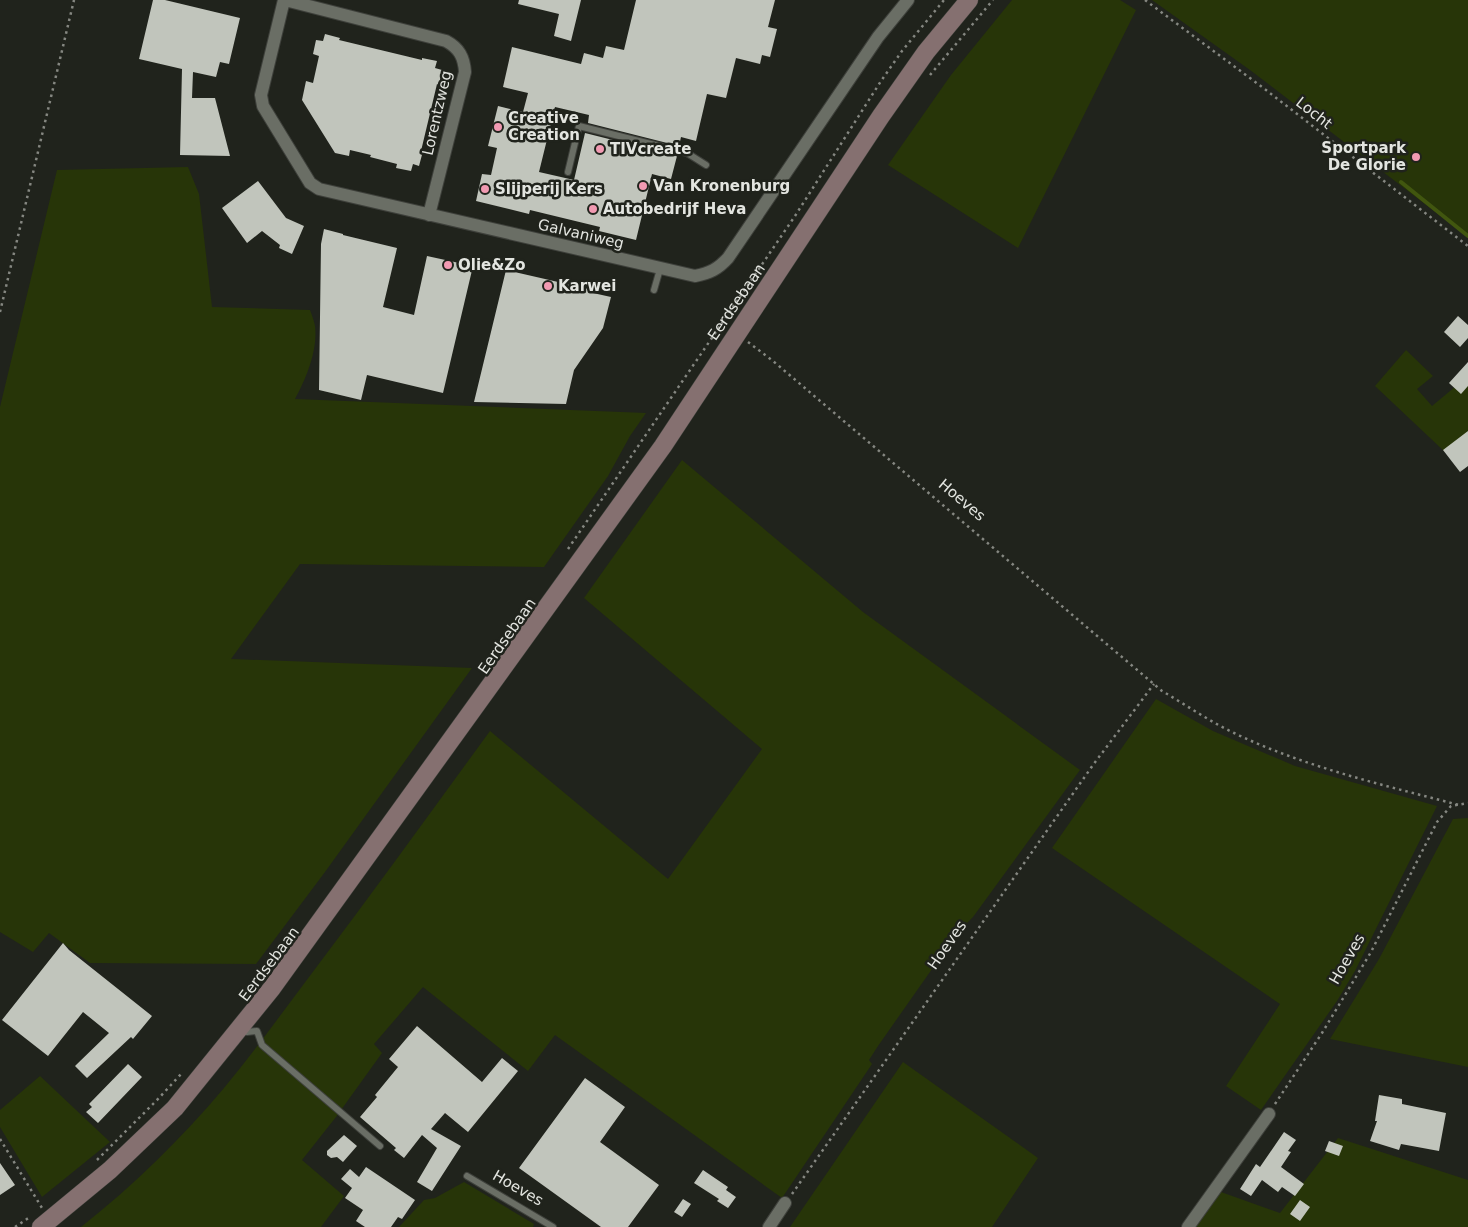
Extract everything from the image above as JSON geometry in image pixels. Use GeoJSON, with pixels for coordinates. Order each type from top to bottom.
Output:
{"type":"FeatureCollection","features":[{"type":"Feature","properties":{"kind":"main road","name":"Eerdsebaan"},"geometry":{"type":"LineString","coordinates":[[45,1215],[110,1170],[174,1108],[278,980],[663,446],[881,116],[926,52],[969,0]]}},
{"type":"Feature","properties":{"kind":"street","name":"Lorentzweg"},"geometry":{"type":"LineString","coordinates":[[285,0],[446,41],[454,45],[460,52],[465,72],[429,215]]}},
{"type":"Feature","properties":{"kind":"street","name":"Galvaniweg"},"geometry":{"type":"LineString","coordinates":[[285,0],[262,95],[263,106],[310,183],[320,189],[695,276],[708,274],[718,269],[728,258],[878,37],[908,0]]}},
{"type":"Feature","properties":{"kind":"street"},"geometry":{"type":"LineString","coordinates":[[1188,1227],[1269,1114]]}},
{"type":"Feature","properties":{"kind":"street"},"geometry":{"type":"LineString","coordinates":[[769,1227],[785,1203]]}},
{"type":"Feature","properties":{"kind":"lane"},"geometry":{"type":"LineString","coordinates":[[568,172],[579,126],[687,153],[706,165]]}},
{"type":"Feature","properties":{"kind":"lane"},"geometry":{"type":"LineString","coordinates":[[654,290],[660,269]]}},
{"type":"Feature","properties":{"kind":"lane"},"geometry":{"type":"LineString","coordinates":[[240,1027],[246,1032],[257,1031],[262,1045],[380,1146]]}},
{"type":"Feature","properties":{"kind":"lane","name":"Hoeves"},"geometry":{"type":"LineString","coordinates":[[467,1176],[554,1227]]}},
{"type":"Feature","properties":{"kind":"path"},"geometry":{"type":"LineString","coordinates":[[0,312],[74,0]]}},
{"type":"Feature","properties":{"kind":"path","name":"Eerdsebaan"},"geometry":{"type":"LineString","coordinates":[[565,554],[795,216],[882,81],[902,52],[944,0]]}},
{"type":"Feature","properties":{"kind":"path","name":"Locht"},"geometry":{"type":"LineString","coordinates":[[1146,0],[1468,246]]}},
{"type":"Feature","properties":{"kind":"path","name":"Hoeves"},"geometry":{"type":"LineString","coordinates":[[748,342],[773,361],[1162,691],[1234,733],[1291,756],[1362,779],[1459,805]]}},
{"type":"Feature","properties":{"kind":"path","name":"Hoeves"},"geometry":{"type":"LineString","coordinates":[[785,1203],[1093,765],[1154,684]]}},
{"type":"Feature","properties":{"kind":"path","name":"Hoeves"},"geometry":{"type":"LineString","coordinates":[[1269,1114],[1322,1033],[1371,952],[1437,822],[1451,806],[1468,803]]}},
{"type":"Feature","properties":{"kind":"path"},"geometry":{"type":"LineString","coordinates":[[92,1164],[138,1120],[183,1072]]}},
{"type":"Feature","properties":{"kind":"path"},"geometry":{"type":"LineString","coordinates":[[0,1139],[45,1215],[15,1227]]}},
{"type":"Feature","properties":{"kind":"green space"},"geometry":{"type":"Polygon","coordinates":[[[1012,0],[1120,0],[1136,10],[1018,248],[888,165],[951,75],[1012,0]]]}},
{"type":"Feature","properties":{"kind":"green space","name":"Sportpark De Glorie"},"geometry":{"type":"Polygon","coordinates":[[[1152,0],[1468,0],[1468,237],[1250,70],[1152,0]]]}},
{"type":"Feature","properties":{"kind":"green space"},"geometry":{"type":"Polygon","coordinates":[[[188,167],[199,194],[212,307],[310,310],[315,326],[315,345],[307,373],[295,399],[646,413],[630,436],[608,476],[544,567],[300,564],[231,659],[472,668],[325,872],[256,964],[90,963],[49,933],[33,952],[0,932],[0,407],[57,170],[188,167]]]}},
{"type":"Feature","properties":{"kind":"green space"},"geometry":{"type":"Polygon","coordinates":[[[1406,350],[1433,376],[1417,389],[1432,406],[1468,376],[1468,431],[1446,453],[1375,386],[1406,350]]]}},
{"type":"Feature","properties":{"kind":"green space"},"geometry":{"type":"Polygon","coordinates":[[[682,460],[863,612],[1080,770],[973,917],[967,923],[965,922],[878,1046],[869,1060],[872,1064],[782,1198],[555,1035],[528,1071],[423,987],[374,1044],[382,1053],[302,1160],[344,1196],[321,1227],[81,1227],[156,1161],[224,1088],[340,936],[490,731],[668,879],[762,749],[584,598],[682,460]]]}},
{"type":"Feature","properties":{"kind":"green space"},"geometry":{"type":"Polygon","coordinates":[[[1156,699],[1213,731],[1295,766],[1437,806],[1355,971],[1337,1001],[1261,1110],[1226,1086],[1280,1004],[1052,848],[1156,699]]]}},
{"type":"Feature","properties":{"kind":"green space"},"geometry":{"type":"Polygon","coordinates":[[[1468,818],[1468,1067],[1330,1039],[1379,959],[1453,819],[1468,818]]]}},
{"type":"Feature","properties":{"kind":"green space"},"geometry":{"type":"Polygon","coordinates":[[[903,1062],[1038,1158],[992,1227],[790,1227],[903,1062]]]}},
{"type":"Feature","properties":{"kind":"green space"},"geometry":{"type":"Polygon","coordinates":[[[40,1076],[110,1142],[42,1197],[0,1127],[0,1110],[40,1076]]]}},
{"type":"Feature","properties":{"kind":"green space"},"geometry":{"type":"Polygon","coordinates":[[[1338,1138],[1468,1180],[1468,1227],[1196,1227],[1221,1192],[1280,1213],[1338,1138]]]}},
{"type":"Feature","properties":{"kind":"green space"},"geometry":{"type":"Polygon","coordinates":[[[464,1182],[534,1224],[533,1227],[399,1227],[424,1200],[435,1198],[464,1182]]]}},
{"type":"Feature","properties":{"kind":"building"},"geometry":{"type":"Polygon","coordinates":[[[153,0],[165,0],[240,18],[229,64],[220,62],[216,77],[193,72],[192,98],[215,98],[230,156],[180,155],[182,69],[139,59],[153,0]]]}},
{"type":"Feature","properties":{"kind":"building"},"geometry":{"type":"Polygon","coordinates":[[[519,0],[581,0],[571,41],[554,36],[559,14],[518,4],[519,0]]]}},
{"type":"Feature","properties":{"kind":"building"},"geometry":{"type":"Polygon","coordinates":[[[636,0],[775,0],[768,27],[777,29],[770,57],[762,55],[760,64],[736,58],[726,98],[707,94],[696,141],[681,137],[679,146],[588,123],[589,115],[555,107],[539,172],[574,180],[585,133],[677,156],[671,179],[652,174],[636,240],[599,231],[600,227],[530,210],[529,214],[476,201],[482,174],[491,175],[497,148],[488,146],[498,106],[523,112],[528,93],[503,87],[512,47],[581,64],[584,53],[603,58],[606,46],[624,50],[636,0]]]}},
{"type":"Feature","properties":{"kind":"building"},"geometry":{"type":"Polygon","coordinates":[[[325,34],[340,38],[339,40],[422,60],[422,58],[437,61],[435,68],[442,70],[439,85],[437,84],[419,166],[413,164],[411,171],[396,168],[397,164],[370,157],[371,155],[350,150],[349,156],[335,153],[302,100],[306,81],[313,83],[319,56],[313,54],[316,40],[323,41],[325,34]]]}},
{"type":"Feature","properties":{"kind":"building"},"geometry":{"type":"Polygon","coordinates":[[[258,181],[286,218],[304,226],[292,254],[279,248],[280,245],[262,231],[247,243],[222,208],[258,181]]]}},
{"type":"Feature","properties":{"kind":"building"},"geometry":{"type":"Polygon","coordinates":[[[324,229],[397,248],[383,307],[414,315],[427,256],[473,266],[443,393],[367,375],[361,400],[319,390],[321,244],[324,229]]]}},
{"type":"Feature","properties":{"kind":"building"},"geometry":{"type":"Polygon","coordinates":[[[506,270],[593,290],[593,293],[611,297],[603,328],[574,370],[566,404],[474,402],[506,270]]]}},
{"type":"Feature","properties":{"kind":"building"},"geometry":{"type":"Polygon","coordinates":[[[1458,316],[1468,325],[1468,338],[1460,347],[1444,332],[1458,316]]]}},
{"type":"Feature","properties":{"kind":"building"},"geometry":{"type":"Polygon","coordinates":[[[1468,362],[1468,386],[1461,394],[1449,383],[1468,362]]]}},
{"type":"Feature","properties":{"kind":"building"},"geometry":{"type":"Polygon","coordinates":[[[1468,431],[1468,466],[1460,472],[1443,450],[1468,431]]]}},
{"type":"Feature","properties":{"kind":"building"},"geometry":{"type":"Polygon","coordinates":[[[63,943],[69,950],[152,1016],[133,1039],[131,1037],[87,1078],[75,1066],[109,1033],[83,1012],[48,1056],[2,1020],[63,943]]]}},
{"type":"Feature","properties":{"kind":"building"},"geometry":{"type":"Polygon","coordinates":[[[417,1026],[482,1082],[502,1058],[518,1071],[468,1132],[445,1113],[431,1129],[461,1146],[432,1191],[417,1182],[437,1148],[422,1135],[404,1158],[394,1150],[396,1148],[360,1117],[398,1067],[389,1059],[417,1026]]]}},
{"type":"Feature","properties":{"kind":"building"},"geometry":{"type":"Polygon","coordinates":[[[128,1064],[142,1077],[98,1123],[86,1112],[92,1107],[89,1104],[128,1064]]]}},
{"type":"Feature","properties":{"kind":"building"},"geometry":{"type":"Polygon","coordinates":[[[585,1078],[625,1107],[600,1142],[659,1185],[628,1227],[601,1227],[519,1168],[585,1078]]]}},
{"type":"Feature","properties":{"kind":"building"},"geometry":{"type":"Polygon","coordinates":[[[1379,1095],[1402,1099],[1402,1104],[1446,1113],[1439,1151],[1401,1144],[1399,1150],[1370,1141],[1377,1121],[1375,1121],[1379,1095]]]}},
{"type":"Feature","properties":{"kind":"building"},"geometry":{"type":"Polygon","coordinates":[[[1284,1132],[1296,1140],[1288,1151],[1291,1152],[1281,1167],[1304,1184],[1295,1196],[1282,1187],[1278,1192],[1262,1180],[1251,1196],[1240,1189],[1256,1164],[1260,1167],[1284,1132]]]}},
{"type":"Feature","properties":{"kind":"building"},"geometry":{"type":"Polygon","coordinates":[[[344,1135],[357,1146],[343,1162],[337,1157],[331,1158],[327,1155],[327,1151],[344,1135]]]}},
{"type":"Feature","properties":{"kind":"building"},"geometry":{"type":"Polygon","coordinates":[[[1329,1141],[1343,1146],[1339,1156],[1325,1151],[1329,1141]]]}},
{"type":"Feature","properties":{"kind":"building"},"geometry":{"type":"Polygon","coordinates":[[[0,1163],[15,1185],[0,1195],[0,1163]]]}},
{"type":"Feature","properties":{"kind":"building"},"geometry":{"type":"Polygon","coordinates":[[[366,1167],[415,1200],[402,1219],[398,1217],[391,1227],[365,1227],[356,1221],[363,1210],[345,1198],[352,1188],[341,1179],[350,1169],[359,1177],[366,1167]]]}},
{"type":"Feature","properties":{"kind":"building"},"geometry":{"type":"Polygon","coordinates":[[[703,1170],[728,1187],[726,1190],[736,1197],[728,1208],[717,1201],[719,1199],[694,1183],[703,1170]]]}},
{"type":"Feature","properties":{"kind":"building"},"geometry":{"type":"Polygon","coordinates":[[[683,1199],[691,1204],[682,1217],[674,1212],[683,1199]]]}},
{"type":"Feature","properties":{"kind":"building"},"geometry":{"type":"Polygon","coordinates":[[[1300,1200],[1310,1207],[1300,1221],[1290,1214],[1300,1200]]]}},
{"type":"Feature","properties":{"kind":"waterway"},"geometry":{"type":"LineString","coordinates":[[1401,182],[1468,236]]}},
{"type":"Feature","properties":{"kind":"place","name":"Creative Creation"},"geometry":{"type":"Point","coordinates":[498,127]}},
{"type":"Feature","properties":{"kind":"place","name":"TIVcreate"},"geometry":{"type":"Point","coordinates":[600,149]}},
{"type":"Feature","properties":{"kind":"place","name":"Sportpark De Glorie"},"geometry":{"type":"Point","coordinates":[1416,157]}},
{"type":"Feature","properties":{"kind":"place","name":"Van Kronenburg"},"geometry":{"type":"Point","coordinates":[643,186]}},
{"type":"Feature","properties":{"kind":"place","name":"Slijperij Kers"},"geometry":{"type":"Point","coordinates":[485,189]}},
{"type":"Feature","properties":{"kind":"place","name":"Autobedrijf Heva"},"geometry":{"type":"Point","coordinates":[593,209]}},
{"type":"Feature","properties":{"kind":"place","name":"Olie&Zo"},"geometry":{"type":"Point","coordinates":[448,265]}},
{"type":"Feature","properties":{"kind":"place","name":"Karwei"},"geometry":{"type":"Point","coordinates":[548,286]}}]}
